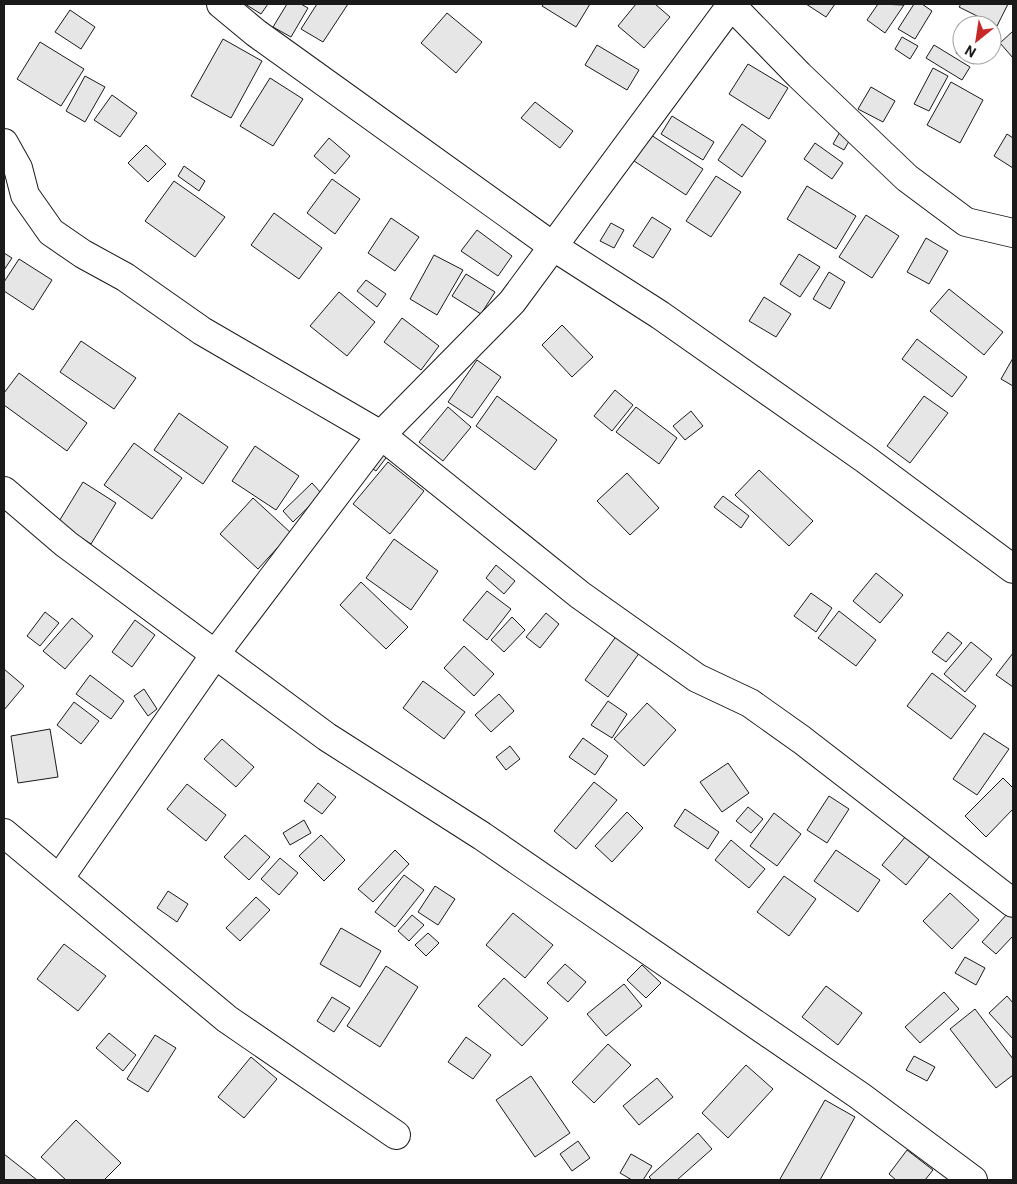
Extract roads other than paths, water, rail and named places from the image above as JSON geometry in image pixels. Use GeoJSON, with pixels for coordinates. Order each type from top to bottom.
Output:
{"type":"FeatureCollection","features":[{"type":"Feature","properties":{"kind":"street"},"geometry":{"type":"LineString","coordinates":[[221,4],[272,44],[554,247],[692,337],[865,459],[1013,569]]}},
{"type":"Feature","properties":{"kind":"street"},"geometry":{"type":"LineString","coordinates":[[59,878],[216,653],[381,435],[512,302],[731,4],[799,75],[907,178],[966,222],[1013,233]]}},
{"type":"Feature","properties":{"kind":"street"},"geometry":{"type":"LineString","coordinates":[[4,142],[18,168],[25,194],[51,232],[83,254],[125,277],[202,331],[381,435],[580,595],[697,678],[750,703],[802,740],[1013,903]]}},
{"type":"Feature","properties":{"kind":"street"},"geometry":{"type":"LineString","coordinates":[[4,490],[66,544],[216,653],[327,737],[482,836],[860,1096],[973,1180]]}},
{"type":"Feature","properties":{"kind":"street"},"geometry":{"type":"LineString","coordinates":[[4,833],[228,1019],[396,1135]]}}]}
